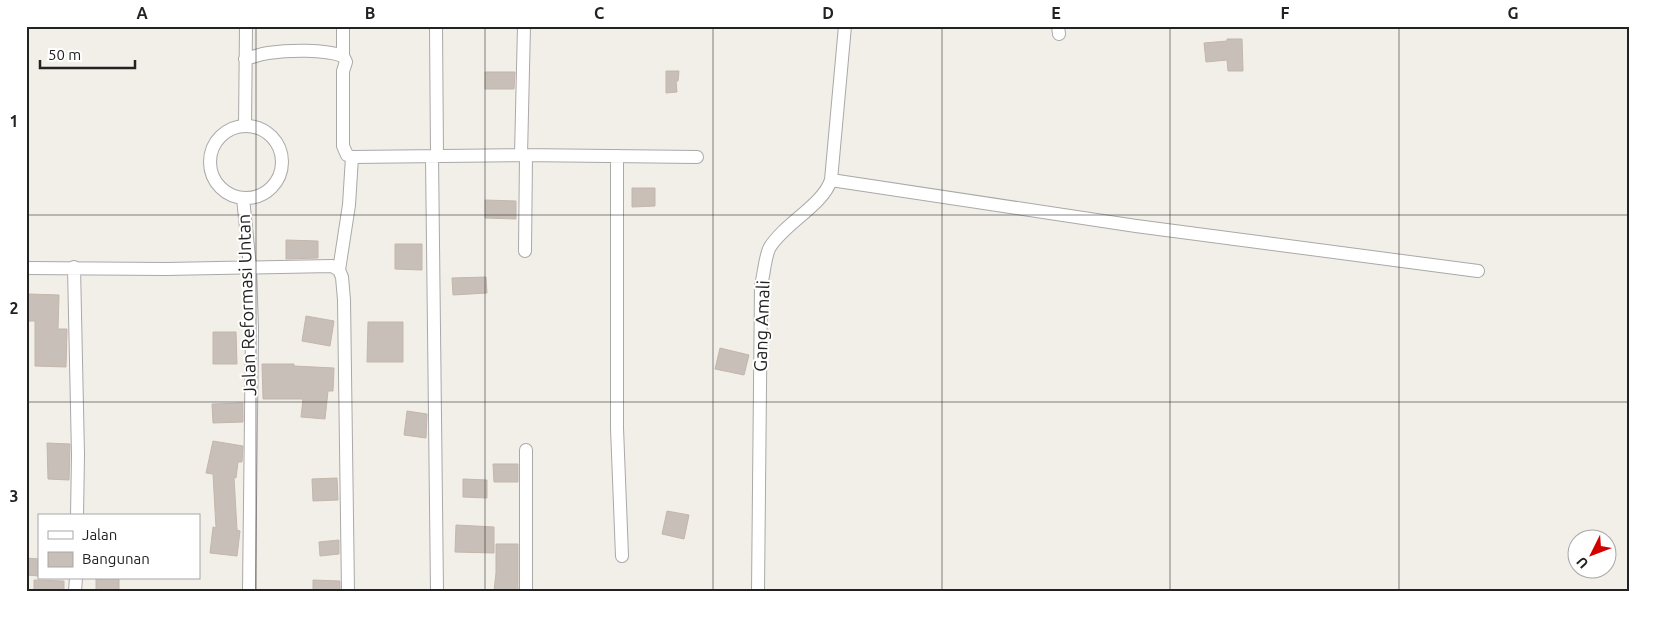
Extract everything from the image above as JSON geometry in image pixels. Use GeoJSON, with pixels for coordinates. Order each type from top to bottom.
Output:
{"type":"FeatureCollection","features":[{"type":"Feature","properties":{"kind":"street"},"geometry":{"type":"LineString","coordinates":[[243,198],[258,196],[270,189],[278,177],[282,163],[279,149],[272,137],[260,129],[245,126],[246,26]]}},
{"type":"Feature","properties":{"kind":"street"},"geometry":{"type":"LineString","coordinates":[[343,26],[343,56],[346,62],[344,71],[343,146],[347,155],[352,157],[524,155],[697,157]]}},
{"type":"Feature","properties":{"kind":"street"},"geometry":{"type":"LineString","coordinates":[[436,26],[434,156],[437,591]]}},
{"type":"Feature","properties":{"kind":"street"},"geometry":{"type":"LineString","coordinates":[[524,26],[525,251]]}},
{"type":"Feature","properties":{"kind":"street","name":"Gang Amali"},"geometry":{"type":"LineString","coordinates":[[758,591],[761,285],[770,248],[789,226],[828,188],[845,26]]}},
{"type":"Feature","properties":{"kind":"street"},"geometry":{"type":"LineString","coordinates":[[246,59],[267,53],[291,52],[334,52],[343,56]]}},
{"type":"Feature","properties":{"kind":"street","name":"Jalan Reformasi Untan"},"geometry":{"type":"LineString","coordinates":[[245,126],[232,129],[220,136],[213,148],[210,161],[212,175],[219,186],[230,195],[243,198],[250,267],[252,330],[249,591]]}},
{"type":"Feature","properties":{"kind":"street"},"geometry":{"type":"LineString","coordinates":[[617,156],[617,428],[622,556]]}},
{"type":"Feature","properties":{"kind":"street"},"geometry":{"type":"LineString","coordinates":[[338,270],[349,205],[352,157]]}},
{"type":"Feature","properties":{"kind":"street"},"geometry":{"type":"LineString","coordinates":[[830,180],[1136,226],[1478,271]]}},
{"type":"Feature","properties":{"kind":"street"},"geometry":{"type":"LineString","coordinates":[[26,268],[332,266],[338,270],[342,277],[344,300],[348,591]]}},
{"type":"Feature","properties":{"kind":"street"},"geometry":{"type":"LineString","coordinates":[[74,267],[78,455],[77,514]]}},
{"type":"Feature","properties":{"kind":"street"},"geometry":{"type":"LineString","coordinates":[[526,450],[526,591]]}},
{"type":"Feature","properties":{"kind":"building"},"geometry":{"type":"Polygon","coordinates":[[[1227,39],[1242,39],[1243,71],[1228,71],[1227,60],[1206,62],[1204,43],[1227,41],[1227,39]]]}},
{"type":"Feature","properties":{"kind":"building"},"geometry":{"type":"Polygon","coordinates":[[[666,71],[679,71],[678,81],[676,81],[677,92],[666,93],[666,71]]]}},
{"type":"Feature","properties":{"kind":"building"},"geometry":{"type":"Polygon","coordinates":[[[485,72],[515,72],[514,89],[485,89],[485,72]]]}},
{"type":"Feature","properties":{"kind":"building"},"geometry":{"type":"Polygon","coordinates":[[[632,188],[655,188],[655,206],[632,207],[632,188]]]}},
{"type":"Feature","properties":{"kind":"building"},"geometry":{"type":"Polygon","coordinates":[[[485,200],[516,201],[516,219],[485,218],[485,200]]]}},
{"type":"Feature","properties":{"kind":"building"},"geometry":{"type":"Polygon","coordinates":[[[286,240],[318,241],[318,258],[286,259],[286,240]]]}},
{"type":"Feature","properties":{"kind":"building"},"geometry":{"type":"Polygon","coordinates":[[[395,244],[422,244],[422,270],[395,269],[395,244]]]}},
{"type":"Feature","properties":{"kind":"building"},"geometry":{"type":"Polygon","coordinates":[[[486,277],[487,293],[453,295],[452,278],[486,277]]]}},
{"type":"Feature","properties":{"kind":"building"},"geometry":{"type":"Polygon","coordinates":[[[28,294],[59,295],[58,329],[67,329],[66,367],[35,366],[35,321],[28,321],[28,294]]]}},
{"type":"Feature","properties":{"kind":"building"},"geometry":{"type":"Polygon","coordinates":[[[306,316],[334,321],[330,346],[302,341],[306,316]]]}},
{"type":"Feature","properties":{"kind":"building"},"geometry":{"type":"Polygon","coordinates":[[[368,322],[403,322],[403,362],[367,362],[368,322]]]}},
{"type":"Feature","properties":{"kind":"building"},"geometry":{"type":"Polygon","coordinates":[[[213,332],[236,332],[237,364],[213,364],[213,332]]]}},
{"type":"Feature","properties":{"kind":"building"},"geometry":{"type":"Polygon","coordinates":[[[720,348],[749,355],[744,375],[715,369],[720,348]]]}},
{"type":"Feature","properties":{"kind":"building"},"geometry":{"type":"Polygon","coordinates":[[[262,364],[294,364],[294,366],[334,368],[333,391],[328,391],[325,419],[301,417],[303,399],[263,399],[262,364]]]}},
{"type":"Feature","properties":{"kind":"building"},"geometry":{"type":"Polygon","coordinates":[[[243,403],[243,422],[213,423],[212,404],[243,403]]]}},
{"type":"Feature","properties":{"kind":"building"},"geometry":{"type":"Polygon","coordinates":[[[407,411],[427,414],[426,438],[404,435],[407,411]]]}},
{"type":"Feature","properties":{"kind":"building"},"geometry":{"type":"Polygon","coordinates":[[[213,441],[243,446],[242,462],[238,462],[236,478],[234,477],[237,530],[240,531],[237,556],[210,553],[213,527],[216,528],[213,474],[206,473],[213,441]]]}},
{"type":"Feature","properties":{"kind":"building"},"geometry":{"type":"Polygon","coordinates":[[[47,443],[70,444],[69,480],[48,479],[47,443]]]}},
{"type":"Feature","properties":{"kind":"building"},"geometry":{"type":"Polygon","coordinates":[[[493,464],[518,464],[518,482],[494,482],[493,464]]]}},
{"type":"Feature","properties":{"kind":"building"},"geometry":{"type":"Polygon","coordinates":[[[337,478],[338,500],[313,501],[312,479],[337,478]]]}},
{"type":"Feature","properties":{"kind":"building"},"geometry":{"type":"Polygon","coordinates":[[[463,479],[487,480],[487,498],[463,497],[463,479]]]}},
{"type":"Feature","properties":{"kind":"building"},"geometry":{"type":"Polygon","coordinates":[[[667,511],[689,515],[684,539],[662,534],[667,511]]]}},
{"type":"Feature","properties":{"kind":"building"},"geometry":{"type":"Polygon","coordinates":[[[456,525],[494,527],[494,553],[455,552],[456,525]]]}},
{"type":"Feature","properties":{"kind":"building"},"geometry":{"type":"Polygon","coordinates":[[[339,540],[339,554],[320,556],[319,542],[339,540]]]}},
{"type":"Feature","properties":{"kind":"building"},"geometry":{"type":"Polygon","coordinates":[[[496,544],[518,544],[518,591],[494,591],[496,544]]]}},
{"type":"Feature","properties":{"kind":"building"},"geometry":{"type":"Polygon","coordinates":[[[26,558],[38,559],[38,576],[26,575],[26,558]]]}},
{"type":"Feature","properties":{"kind":"building"},"geometry":{"type":"Polygon","coordinates":[[[34,580],[64,581],[64,591],[34,591],[34,580]]]}},
{"type":"Feature","properties":{"kind":"building"},"geometry":{"type":"Polygon","coordinates":[[[96,580],[119,580],[119,591],[96,591],[96,580]]]}},
{"type":"Feature","properties":{"kind":"building"},"geometry":{"type":"Polygon","coordinates":[[[313,580],[340,581],[340,591],[313,591],[313,580]]]}}]}
